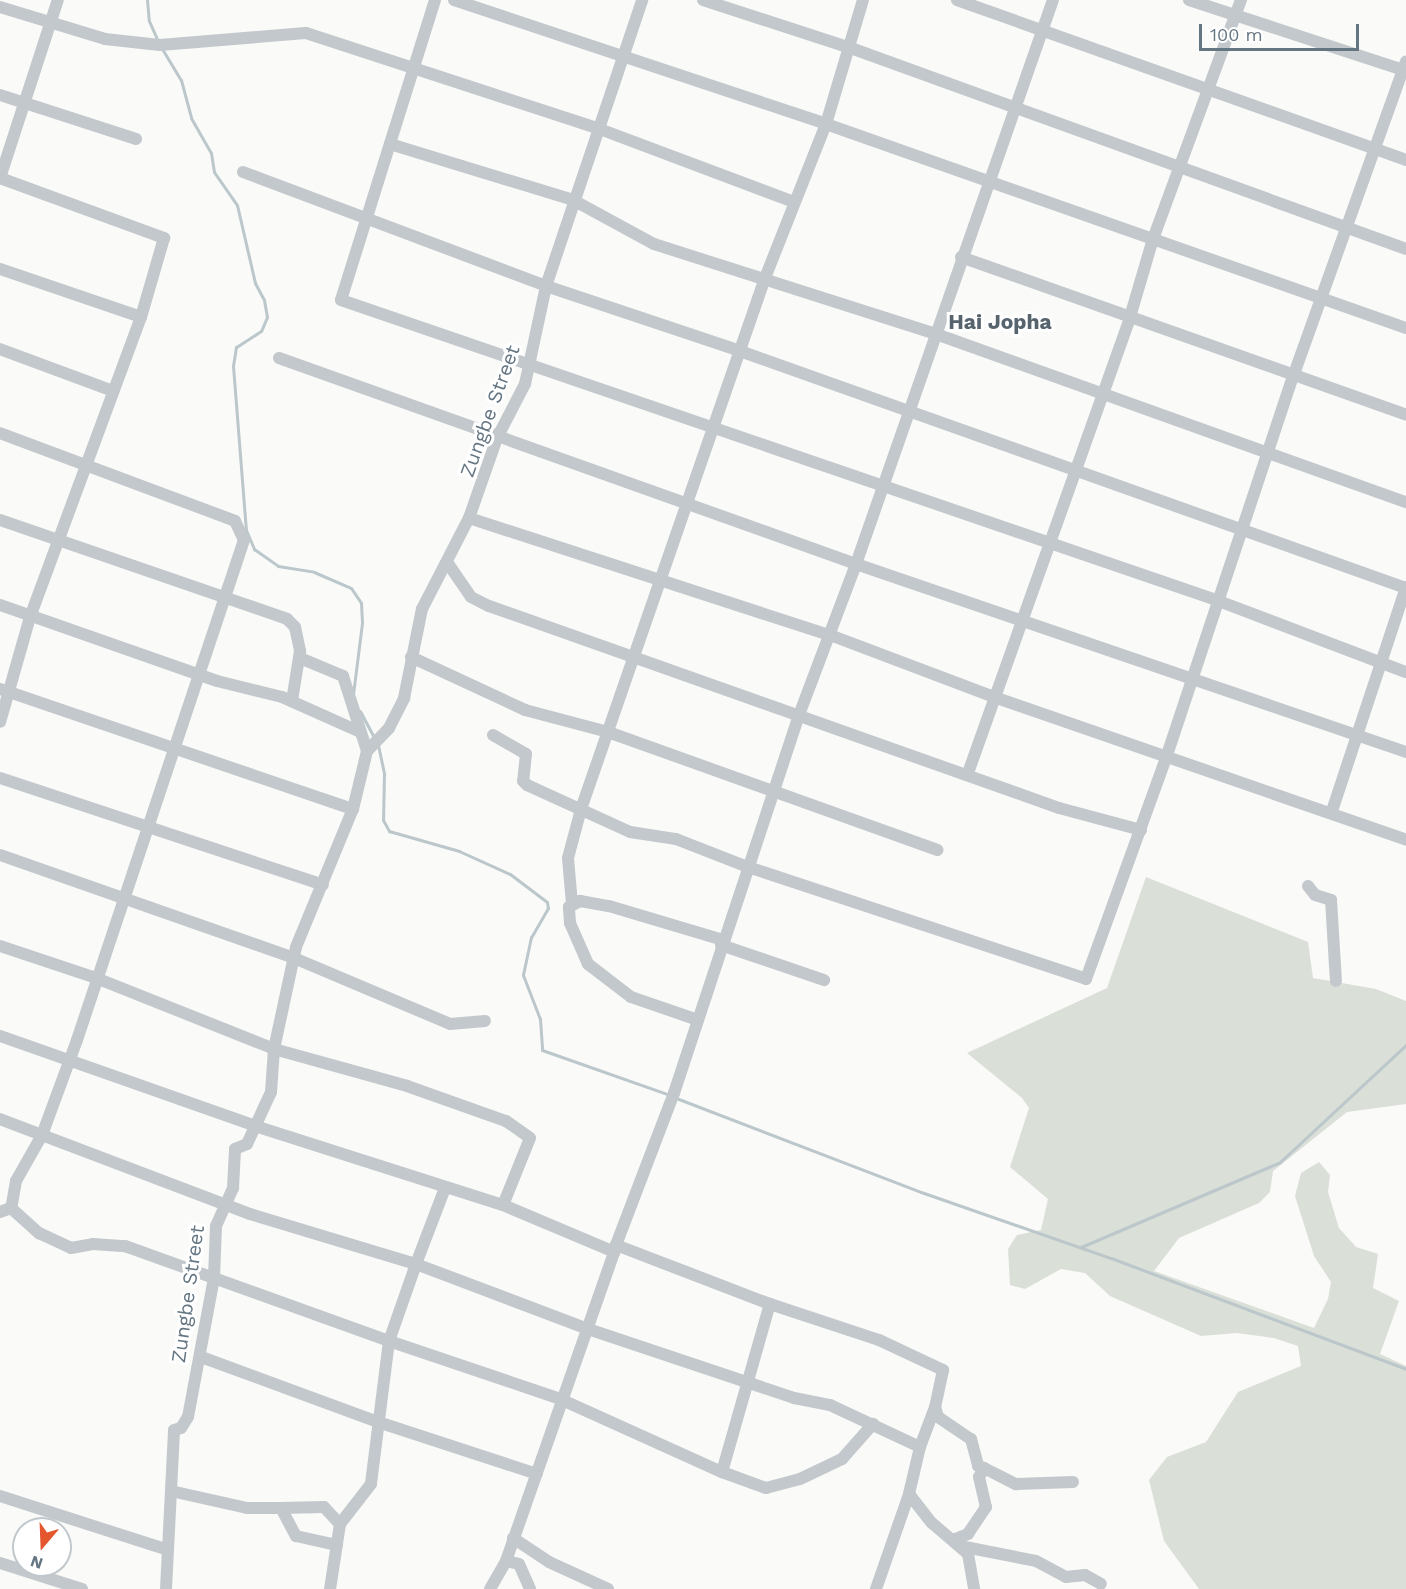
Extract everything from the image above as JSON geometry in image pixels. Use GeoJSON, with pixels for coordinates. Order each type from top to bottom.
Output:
{"type":"FeatureCollection","features":[{"type":"Feature","properties":{"kind":"street"},"geometry":{"type":"LineString","coordinates":[[0,722],[3,690],[56,540],[141,317],[164,238],[0,178],[58,0]]}},
{"type":"Feature","properties":{"kind":"street"},"geometry":{"type":"LineString","coordinates":[[435,0],[341,300],[714,430],[1216,600],[1406,672]]}},
{"type":"Feature","properties":{"kind":"street"},"geometry":{"type":"LineString","coordinates":[[454,0],[826,124],[1406,328]]}},
{"type":"Feature","properties":{"kind":"street","name":"Zungbe Street"},"geometry":{"type":"LineString","coordinates":[[166,1589],[174,1430],[181,1428],[188,1417],[214,1278],[216,1226],[232,1188],[234,1149],[247,1144],[272,1092],[274,1049],[294,958],[353,809],[369,749],[389,728],[404,698],[422,609],[469,518],[497,438],[531,367],[546,286],[597,128],[642,0]]}},
{"type":"Feature","properties":{"kind":"street"},"geometry":{"type":"LineString","coordinates":[[703,0],[848,47],[1406,249]]}},
{"type":"Feature","properties":{"kind":"street"},"geometry":{"type":"LineString","coordinates":[[572,904],[568,858],[581,809],[765,278],[826,124],[863,0]]}},
{"type":"Feature","properties":{"kind":"street"},"geometry":{"type":"LineString","coordinates":[[957,0],[1406,160]]}},
{"type":"Feature","properties":{"kind":"street"},"geometry":{"type":"LineString","coordinates":[[490,1589],[506,1561],[537,1474],[560,1399],[588,1329],[615,1249],[674,1093],[695,1019],[800,715],[856,564],[961,257],[1053,0]]}},
{"type":"Feature","properties":{"kind":"street"},"geometry":{"type":"LineString","coordinates":[[493,735],[526,754],[523,781],[528,785],[630,832],[676,839],[748,867],[1086,979],[1166,758],[1216,600],[1294,374],[1348,227],[1373,150],[1405,67],[1235,17],[1189,0]]}},
{"type":"Feature","properties":{"kind":"street"},"geometry":{"type":"LineString","coordinates":[[968,773],[1130,317],[1153,239],[1241,0]]}},
{"type":"Feature","properties":{"kind":"street"},"geometry":{"type":"LineString","coordinates":[[0,7],[105,39],[160,45],[306,33],[597,128],[794,202]]}},
{"type":"Feature","properties":{"kind":"street"},"geometry":{"type":"LineString","coordinates":[[0,94],[136,139]]}},
{"type":"Feature","properties":{"kind":"street"},"geometry":{"type":"LineString","coordinates":[[390,144],[573,200],[654,244],[936,334],[1102,396],[1406,502]]}},
{"type":"Feature","properties":{"kind":"street"},"geometry":{"type":"LineString","coordinates":[[243,172],[366,221],[546,286],[740,351],[1074,472],[1406,588],[1379,663],[1358,736],[1332,812]]}},
{"type":"Feature","properties":{"kind":"street"},"geometry":{"type":"LineString","coordinates":[[961,257],[1406,415]]}},
{"type":"Feature","properties":{"kind":"street"},"geometry":{"type":"LineString","coordinates":[[0,269],[141,317]]}},
{"type":"Feature","properties":{"kind":"street"},"geometry":{"type":"LineString","coordinates":[[0,349],[113,391]]}},
{"type":"Feature","properties":{"kind":"street"},"geometry":{"type":"LineString","coordinates":[[279,358],[497,438],[856,564],[1191,681],[1406,752]]}},
{"type":"Feature","properties":{"kind":"street"},"geometry":{"type":"LineString","coordinates":[[0,434],[235,521],[244,540],[69,1061],[42,1135],[16,1181],[5,1210],[39,1233],[71,1248],[93,1244],[125,1246],[389,1341],[560,1399],[722,1472],[766,1488],[800,1479],[842,1459],[873,1424]]}},
{"type":"Feature","properties":{"kind":"street"},"geometry":{"type":"LineString","coordinates":[[469,518],[830,635],[994,697],[1166,758],[1332,812],[1406,840]]}},
{"type":"Feature","properties":{"kind":"street"},"geometry":{"type":"LineString","coordinates":[[0,520],[292,622],[300,658],[292,701]]}},
{"type":"Feature","properties":{"kind":"street"},"geometry":{"type":"LineString","coordinates":[[447,562],[465,590],[480,603],[968,773],[1059,808],[1141,830]]}},
{"type":"Feature","properties":{"kind":"street"},"geometry":{"type":"LineString","coordinates":[[0,605],[198,674],[292,701],[358,730]]}},
{"type":"Feature","properties":{"kind":"street"},"geometry":{"type":"LineString","coordinates":[[411,657],[525,710],[608,732],[937,850]]}},
{"type":"Feature","properties":{"kind":"street"},"geometry":{"type":"LineString","coordinates":[[300,658],[343,676],[349,687],[358,730],[369,749]]}},
{"type":"Feature","properties":{"kind":"street"},"geometry":{"type":"LineString","coordinates":[[3,690],[172,750],[353,809]]}},
{"type":"Feature","properties":{"kind":"street"},"geometry":{"type":"LineString","coordinates":[[0,778],[323,885]]}},
{"type":"Feature","properties":{"kind":"street"},"geometry":{"type":"LineString","coordinates":[[0,855],[294,958],[450,1024],[486,1021]]}},
{"type":"Feature","properties":{"kind":"street"},"geometry":{"type":"LineString","coordinates":[[1308,886],[1315,895],[1331,900],[1336,981]]}},
{"type":"Feature","properties":{"kind":"street"},"geometry":{"type":"LineString","coordinates":[[695,1019],[632,997],[588,964],[570,923],[568,910],[572,904],[580,901],[609,906],[722,943],[824,981]]}},
{"type":"Feature","properties":{"kind":"street"},"geometry":{"type":"LineString","coordinates":[[0,946],[96,978],[274,1049],[407,1086],[506,1121],[530,1138],[503,1205]]}},
{"type":"Feature","properties":{"kind":"street"},"geometry":{"type":"LineString","coordinates":[[0,1036],[255,1126],[503,1205],[615,1249],[879,1340],[943,1370],[935,1407],[920,1447],[909,1494],[876,1589]]}},
{"type":"Feature","properties":{"kind":"street"},"geometry":{"type":"LineString","coordinates":[[0,1119],[226,1202],[250,1214],[416,1264],[588,1329],[749,1381],[794,1398],[830,1405],[920,1447]]}},
{"type":"Feature","properties":{"kind":"street"},"geometry":{"type":"LineString","coordinates":[[330,1589],[340,1524],[371,1484],[389,1341],[446,1188]]}},
{"type":"Feature","properties":{"kind":"street"},"geometry":{"type":"LineString","coordinates":[[722,1472],[770,1304]]}},
{"type":"Feature","properties":{"kind":"street"},"geometry":{"type":"LineString","coordinates":[[204,1358],[378,1422],[537,1474]]}},
{"type":"Feature","properties":{"kind":"street"},"geometry":{"type":"LineString","coordinates":[[935,1407],[938,1417],[971,1439],[978,1466],[1016,1484],[1073,1482]]}},
{"type":"Feature","properties":{"kind":"street"},"geometry":{"type":"LineString","coordinates":[[958,1542],[968,1534],[986,1507],[979,1478],[984,1468]]}},
{"type":"Feature","properties":{"kind":"street"},"geometry":{"type":"LineString","coordinates":[[171,1491],[247,1508],[324,1507],[340,1524]]}},
{"type":"Feature","properties":{"kind":"street"},"geometry":{"type":"LineString","coordinates":[[909,1494],[932,1523],[958,1542],[970,1560],[974,1589]]}},
{"type":"Feature","properties":{"kind":"street"},"geometry":{"type":"LineString","coordinates":[[0,1496],[168,1550]]}},
{"type":"Feature","properties":{"kind":"street"},"geometry":{"type":"LineString","coordinates":[[281,1508],[296,1536],[337,1545]]}},
{"type":"Feature","properties":{"kind":"street"},"geometry":{"type":"LineString","coordinates":[[513,1538],[549,1562],[608,1589]]}},
{"type":"Feature","properties":{"kind":"street"},"geometry":{"type":"LineString","coordinates":[[958,1542],[1027,1559],[1066,1577],[1085,1575],[1101,1584]]}},
{"type":"Feature","properties":{"kind":"street"},"geometry":{"type":"LineString","coordinates":[[506,1561],[519,1564],[530,1589]]}},
{"type":"Feature","properties":{"kind":"street"},"geometry":{"type":"LineString","coordinates":[[0,1563],[81,1589]]}},
{"type":"Feature","properties":{"kind":"shaded area"},"geometry":{"type":"Polygon","coordinates":[[[1146,877],[1308,942],[1313,978],[1376,989],[1406,1001],[1406,1104],[1347,1112],[1273,1171],[1270,1192],[1259,1203],[1179,1238],[1154,1271],[1314,1328],[1328,1299],[1331,1282],[1314,1256],[1295,1196],[1301,1173],[1319,1162],[1330,1175],[1328,1192],[1339,1228],[1356,1247],[1378,1254],[1373,1288],[1399,1301],[1380,1354],[1406,1366],[1406,1589],[1199,1589],[1164,1541],[1149,1480],[1167,1457],[1206,1442],[1238,1392],[1301,1366],[1298,1346],[1274,1338],[1237,1333],[1201,1336],[1110,1296],[1085,1273],[1061,1269],[1025,1289],[1010,1285],[1008,1249],[1017,1235],[1041,1230],[1048,1199],[1010,1167],[1029,1108],[1022,1098],[967,1053],[1107,988],[1146,877]]]}},
{"type":"Feature","properties":{"kind":"waterway"},"geometry":{"type":"LineString","coordinates":[[147,0],[149,21],[158,41]]}},
{"type":"Feature","properties":{"kind":"waterway"},"geometry":{"type":"LineString","coordinates":[[161,47],[181,80],[191,118],[211,153],[214,172],[237,205],[255,283],[264,300],[267,317],[261,331],[236,347],[233,366],[246,530],[254,549],[278,566],[314,572],[351,588],[361,603],[362,623],[353,694]]}},
{"type":"Feature","properties":{"kind":"waterway"},"geometry":{"type":"LineString","coordinates":[[360,711],[374,737]]}},
{"type":"Feature","properties":{"kind":"waterway"},"geometry":{"type":"LineString","coordinates":[[378,745],[384,774],[383,820],[389,831],[459,851],[510,874],[547,902],[548,908],[531,937],[523,975],[540,1019],[542,1050],[670,1095]]}},
{"type":"Feature","properties":{"kind":"waterway"},"geometry":{"type":"LineString","coordinates":[[1081,1247],[1280,1162],[1406,1045]]}},
{"type":"Feature","properties":{"kind":"waterway"},"geometry":{"type":"LineString","coordinates":[[676,1098],[921,1192],[1111,1258],[1406,1369]]}},
{"type":"Feature","properties":{"kind":"district","name":"Hai Jopha"},"geometry":{"type":"Point","coordinates":[1000,322]}}]}
